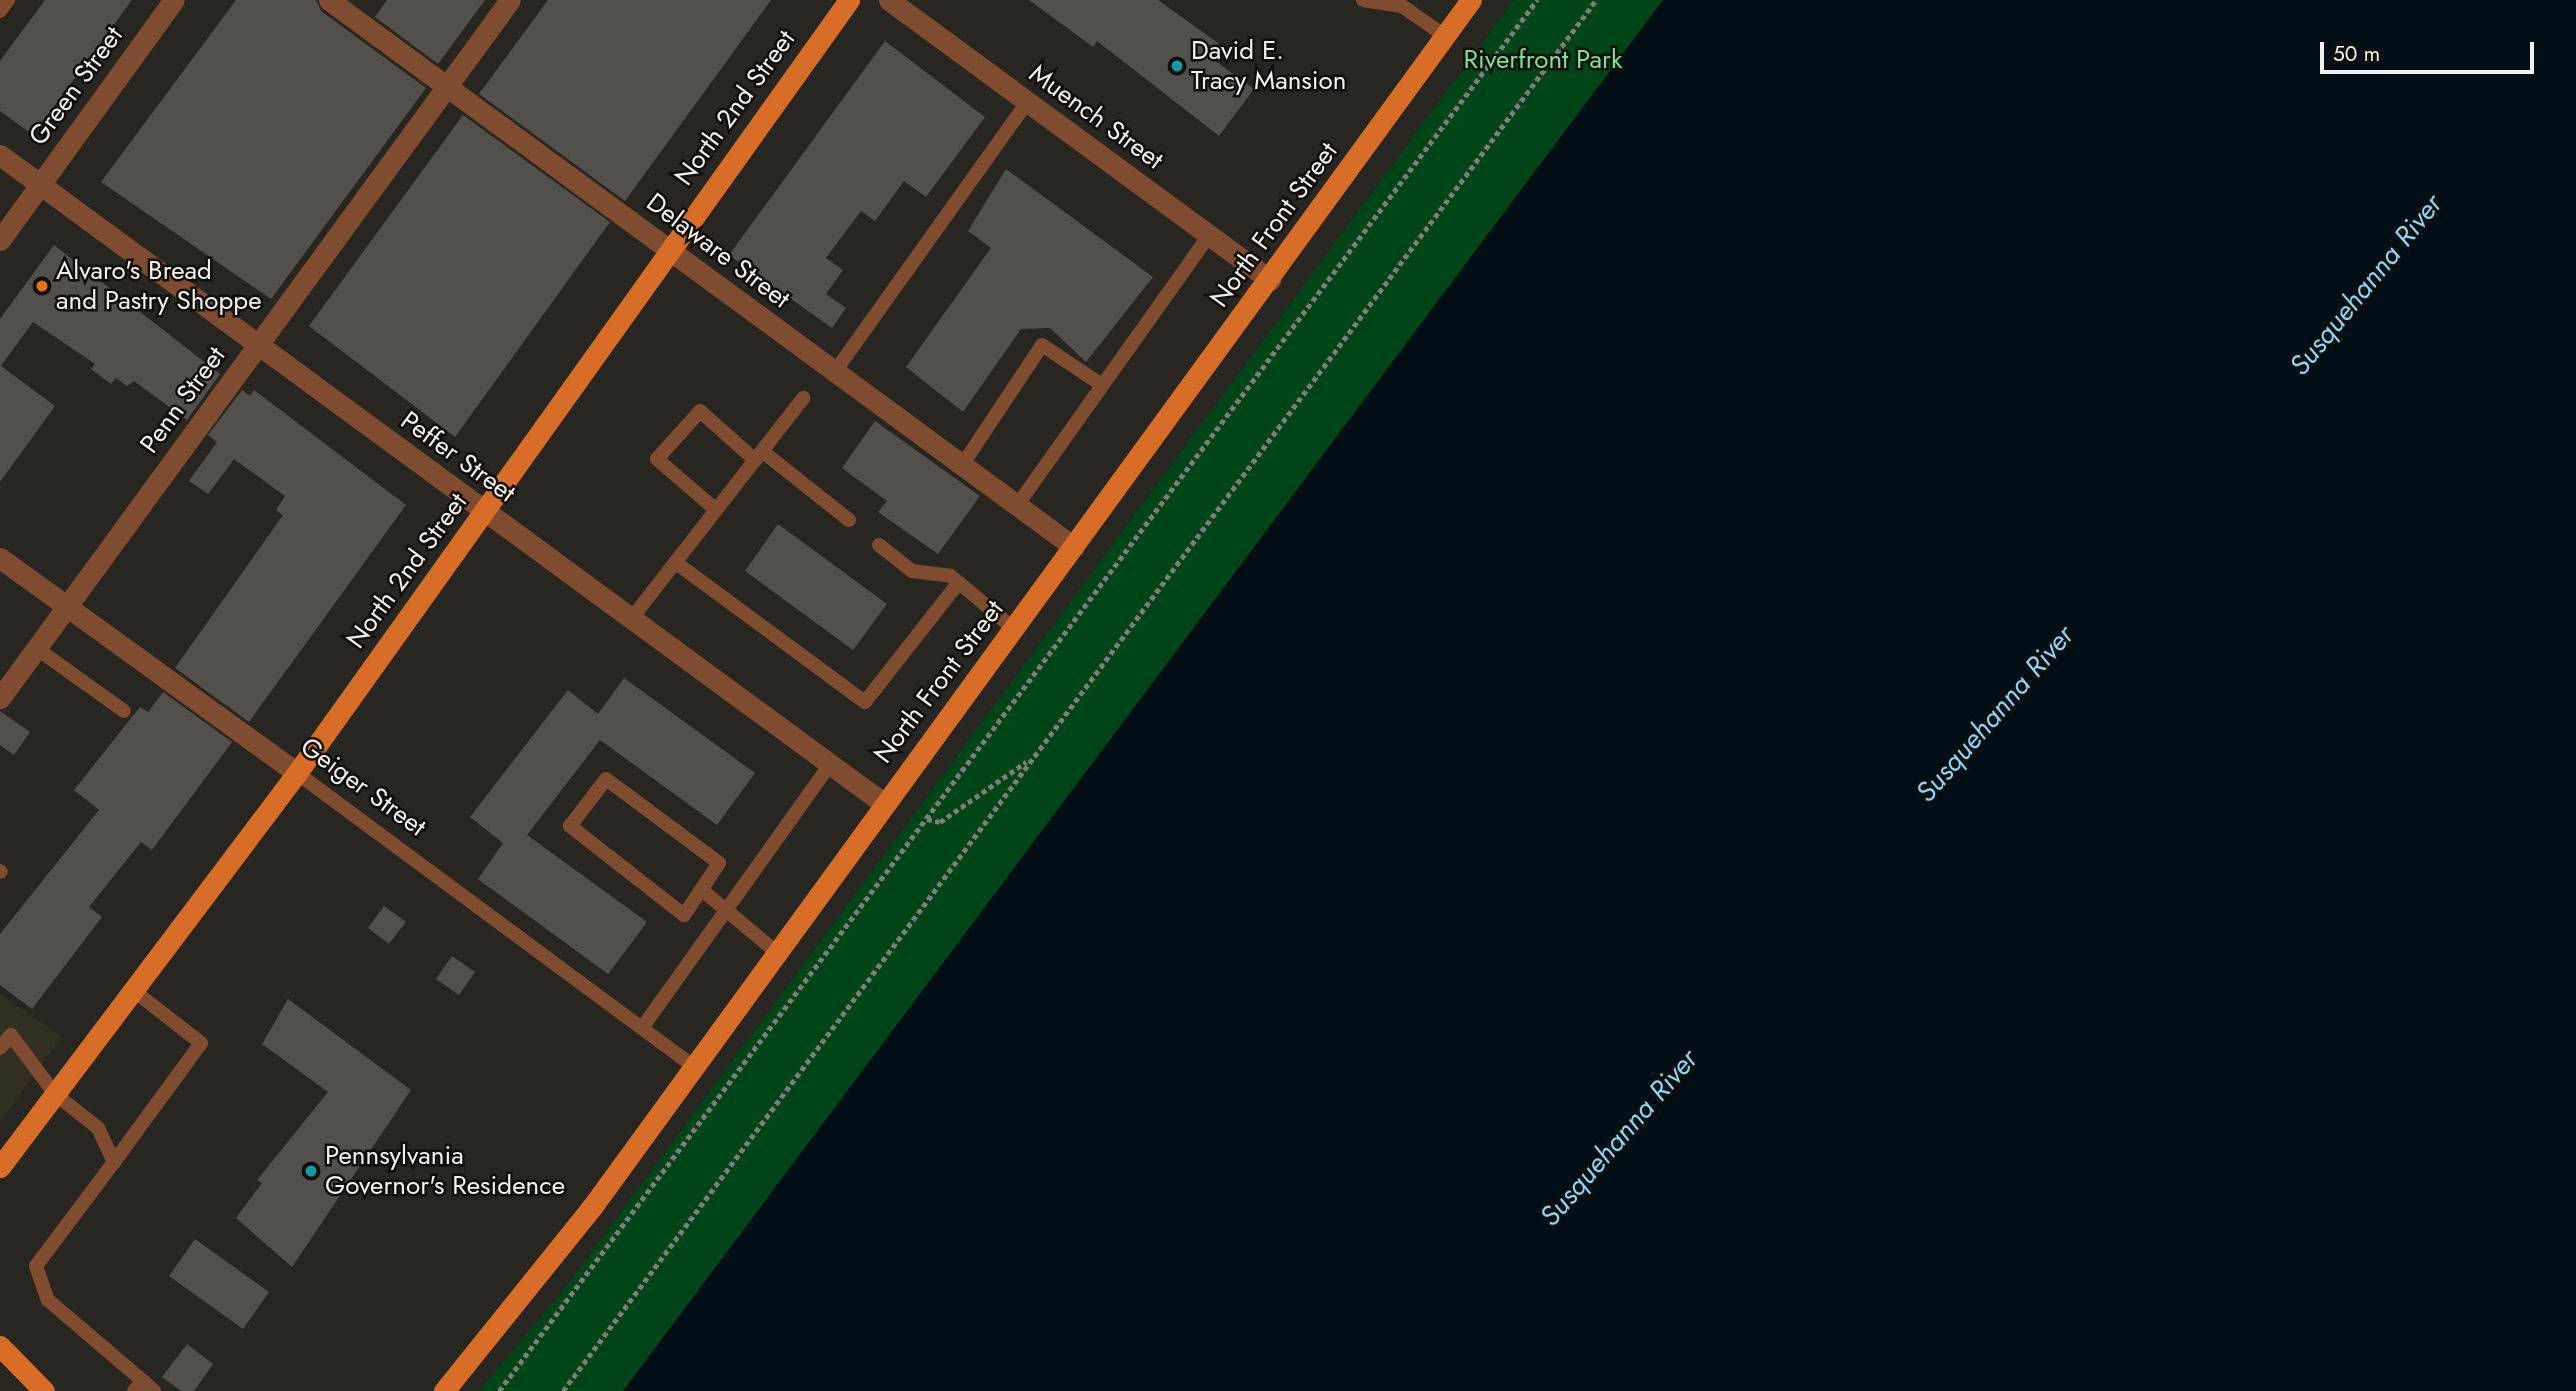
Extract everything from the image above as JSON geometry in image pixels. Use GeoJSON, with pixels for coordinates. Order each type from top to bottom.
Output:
{"type":"FeatureCollection","features":[{"type":"Feature","properties":{"kind":"main road","name":"North 2nd Street"},"geometry":{"type":"LineString","coordinates":[[0,1167],[297,773],[485,511],[667,248],[849,0]]}},
{"type":"Feature","properties":{"kind":"main road","name":"North Front Street"},"geometry":{"type":"LineString","coordinates":[[444,1391],[592,1207],[691,1065],[1270,280],[1471,0]]}},
{"type":"Feature","properties":{"kind":"main road"},"geometry":{"type":"LineString","coordinates":[[0,1346],[44,1391]]}},
{"type":"Feature","properties":{"kind":"street","name":"Green Street"},"geometry":{"type":"LineString","coordinates":[[0,240],[174,0]]}},
{"type":"Feature","properties":{"kind":"street","name":"Delaware Street"},"geometry":{"type":"LineString","coordinates":[[329,0],[961,467],[1074,547]]}},
{"type":"Feature","properties":{"kind":"street","name":"Penn Street"},"geometry":{"type":"LineString","coordinates":[[0,698],[510,0]]}},
{"type":"Feature","properties":{"kind":"street","name":"Muench Street"},"geometry":{"type":"LineString","coordinates":[[888,0],[1270,280]]}},
{"type":"Feature","properties":{"kind":"street","name":"Peffer Street"},"geometry":{"type":"LineString","coordinates":[[0,155],[883,803]]}},
{"type":"Feature","properties":{"kind":"street","name":"Geiger Street"},"geometry":{"type":"LineString","coordinates":[[0,558],[297,773]]}},
{"type":"Feature","properties":{"kind":"lane"},"geometry":{"type":"LineString","coordinates":[[0,11],[8,0]]}},
{"type":"Feature","properties":{"kind":"lane"},"geometry":{"type":"LineString","coordinates":[[1363,0],[1402,6],[1446,36]]}},
{"type":"Feature","properties":{"kind":"lane"},"geometry":{"type":"LineString","coordinates":[[834,373],[1027,102]]}},
{"type":"Feature","properties":{"kind":"lane"},"geometry":{"type":"LineString","coordinates":[[1016,507],[1209,235]]}},
{"type":"Feature","properties":{"kind":"lane"},"geometry":{"type":"LineString","coordinates":[[961,467],[1042,345],[1102,386]]}},
{"type":"Feature","properties":{"kind":"lane"},"geometry":{"type":"LineString","coordinates":[[632,618],[803,398]]}},
{"type":"Feature","properties":{"kind":"lane"},"geometry":{"type":"LineString","coordinates":[[716,510],[657,459],[699,411],[849,520]]}},
{"type":"Feature","properties":{"kind":"lane"},"geometry":{"type":"LineString","coordinates":[[879,545],[912,571],[959,582],[1013,628]]}},
{"type":"Feature","properties":{"kind":"lane"},"geometry":{"type":"LineString","coordinates":[[675,562],[865,702],[959,582]]}},
{"type":"Feature","properties":{"kind":"lane"},"geometry":{"type":"LineString","coordinates":[[36,648],[124,710]]}},
{"type":"Feature","properties":{"kind":"lane"},"geometry":{"type":"LineString","coordinates":[[642,1028],[724,909],[830,764]]}},
{"type":"Feature","properties":{"kind":"lane","name":"Geiger Street"},"geometry":{"type":"LineString","coordinates":[[297,773],[691,1065]]}},
{"type":"Feature","properties":{"kind":"lane"},"geometry":{"type":"LineString","coordinates":[[606,779],[719,863],[702,890],[684,915],[570,826],[606,779]]}},
{"type":"Feature","properties":{"kind":"lane"},"geometry":{"type":"LineString","coordinates":[[702,890],[775,951]]}},
{"type":"Feature","properties":{"kind":"lane"},"geometry":{"type":"LineString","coordinates":[[133,990],[201,1043],[36,1266],[48,1300],[144,1388]]}},
{"type":"Feature","properties":{"kind":"lane"},"geometry":{"type":"LineString","coordinates":[[5,1030],[55,1094],[98,1128],[114,1162]]}},
{"type":"Feature","properties":{"kind":"lane"},"geometry":{"type":"LineString","coordinates":[[0,1048],[5,1030]]}},
{"type":"Feature","properties":{"kind":"path"},"geometry":{"type":"LineString","coordinates":[[499,1391],[1537,0]]}},
{"type":"Feature","properties":{"kind":"path"},"geometry":{"type":"LineString","coordinates":[[564,1391],[1596,0]]}},
{"type":"Feature","properties":{"kind":"path"},"geometry":{"type":"LineString","coordinates":[[927,819],[940,821],[1030,760]]}},
{"type":"Feature","properties":{"kind":"shaded area"},"geometry":{"type":"Polygon","coordinates":[[[0,994],[62,1037],[0,1122],[0,994]]]}},
{"type":"Feature","properties":{"kind":"green space","name":"Riverfront Park"},"geometry":{"type":"Polygon","coordinates":[[[1514,0],[1663,0],[623,1391],[479,1391],[565,1288],[1514,0]]]}},
{"type":"Feature","properties":{"kind":"water","name":"Susquehanna River"},"geometry":{"type":"Polygon","coordinates":[[[1663,0],[2576,0],[2576,1391],[623,1391],[1663,0]]]}},
{"type":"Feature","properties":{"kind":"building"},"geometry":{"type":"Polygon","coordinates":[[[45,0],[132,0],[33,135],[0,111],[0,61],[45,0]]]}},
{"type":"Feature","properties":{"kind":"building"},"geometry":{"type":"Polygon","coordinates":[[[236,0],[316,0],[321,11],[426,88],[271,299],[101,182],[236,0]]]}},
{"type":"Feature","properties":{"kind":"building"},"geometry":{"type":"Polygon","coordinates":[[[387,0],[485,0],[438,64],[375,17],[387,0]]]}},
{"type":"Feature","properties":{"kind":"building"},"geometry":{"type":"Polygon","coordinates":[[[548,0],[771,0],[625,201],[479,94],[548,0]]]}},
{"type":"Feature","properties":{"kind":"building","name":"David E. Tracy Mansion"},"geometry":{"type":"Polygon","coordinates":[[[1029,0],[1158,0],[1225,48],[1214,60],[1254,89],[1219,136],[1097,41],[1093,47],[1029,0]]]}},
{"type":"Feature","properties":{"kind":"building"},"geometry":{"type":"Polygon","coordinates":[[[885,41],[985,117],[926,197],[904,181],[875,221],[861,211],[826,258],[843,270],[826,294],[846,308],[832,328],[729,255],[885,41]]]}},
{"type":"Feature","properties":{"kind":"building"},"geometry":{"type":"Polygon","coordinates":[[[463,115],[610,222],[455,437],[309,326],[463,115]]]}},
{"type":"Feature","properties":{"kind":"building"},"geometry":{"type":"Polygon","coordinates":[[[1006,169],[1153,277],[1086,362],[1050,328],[1021,329],[963,412],[906,367],[991,248],[968,231],[1006,169]]]}},
{"type":"Feature","properties":{"kind":"building"},"geometry":{"type":"Polygon","coordinates":[[[54,245],[220,374],[187,420],[134,381],[127,386],[116,378],[111,384],[91,369],[95,364],[33,322],[1,366],[55,406],[0,482],[0,319],[54,245]]]}},
{"type":"Feature","properties":{"kind":"building"},"geometry":{"type":"Polygon","coordinates":[[[242,390],[250,396],[254,390],[406,505],[249,722],[175,668],[283,515],[276,510],[285,496],[234,459],[208,494],[189,481],[217,442],[208,435],[242,390]]]}},
{"type":"Feature","properties":{"kind":"building"},"geometry":{"type":"Polygon","coordinates":[[[875,421],[980,496],[938,554],[878,512],[887,501],[842,468],[875,421]]]}},
{"type":"Feature","properties":{"kind":"building"},"geometry":{"type":"Polygon","coordinates":[[[778,524],[887,604],[853,650],[745,571],[778,524]]]}},
{"type":"Feature","properties":{"kind":"building"},"geometry":{"type":"Polygon","coordinates":[[[624,678],[755,773],[717,825],[600,740],[527,835],[647,922],[608,974],[478,879],[503,843],[470,817],[568,690],[598,714],[624,678]]]}},
{"type":"Feature","properties":{"kind":"building"},"geometry":{"type":"Polygon","coordinates":[[[163,692],[232,742],[152,850],[141,842],[89,907],[102,917],[32,1009],[0,985],[0,934],[99,810],[74,790],[140,707],[148,712],[163,692]]]}},
{"type":"Feature","properties":{"kind":"building"},"geometry":{"type":"Polygon","coordinates":[[[0,711],[30,732],[14,755],[0,745],[0,711]]]}},
{"type":"Feature","properties":{"kind":"building"},"geometry":{"type":"Polygon","coordinates":[[[384,906],[406,922],[389,944],[368,928],[384,906]]]}},
{"type":"Feature","properties":{"kind":"building"},"geometry":{"type":"Polygon","coordinates":[[[452,956],[475,972],[459,995],[436,979],[452,956]]]}},
{"type":"Feature","properties":{"kind":"building","name":"Pennsylvania Governor's Residence"},"geometry":{"type":"Polygon","coordinates":[[[288,999],[411,1090],[292,1267],[236,1218],[262,1183],[257,1180],[328,1092],[262,1044],[288,999]]]}},
{"type":"Feature","properties":{"kind":"building"},"geometry":{"type":"Polygon","coordinates":[[[195,1239],[269,1292],[243,1329],[169,1276],[195,1239]]]}},
{"type":"Feature","properties":{"kind":"building"},"geometry":{"type":"Polygon","coordinates":[[[187,1344],[213,1364],[194,1391],[181,1391],[162,1377],[187,1344]]]}},
{"type":"Feature","properties":{"kind":"place","name":"David E. Tracy Mansion"},"geometry":{"type":"Point","coordinates":[1177,66]}},
{"type":"Feature","properties":{"kind":"place","name":"Alvaro's Bread and Pastry Shoppe"},"geometry":{"type":"Point","coordinates":[42,286]}},
{"type":"Feature","properties":{"kind":"place","name":"Pennsylvania Governor's Residence"},"geometry":{"type":"Point","coordinates":[311,1171]}}]}
